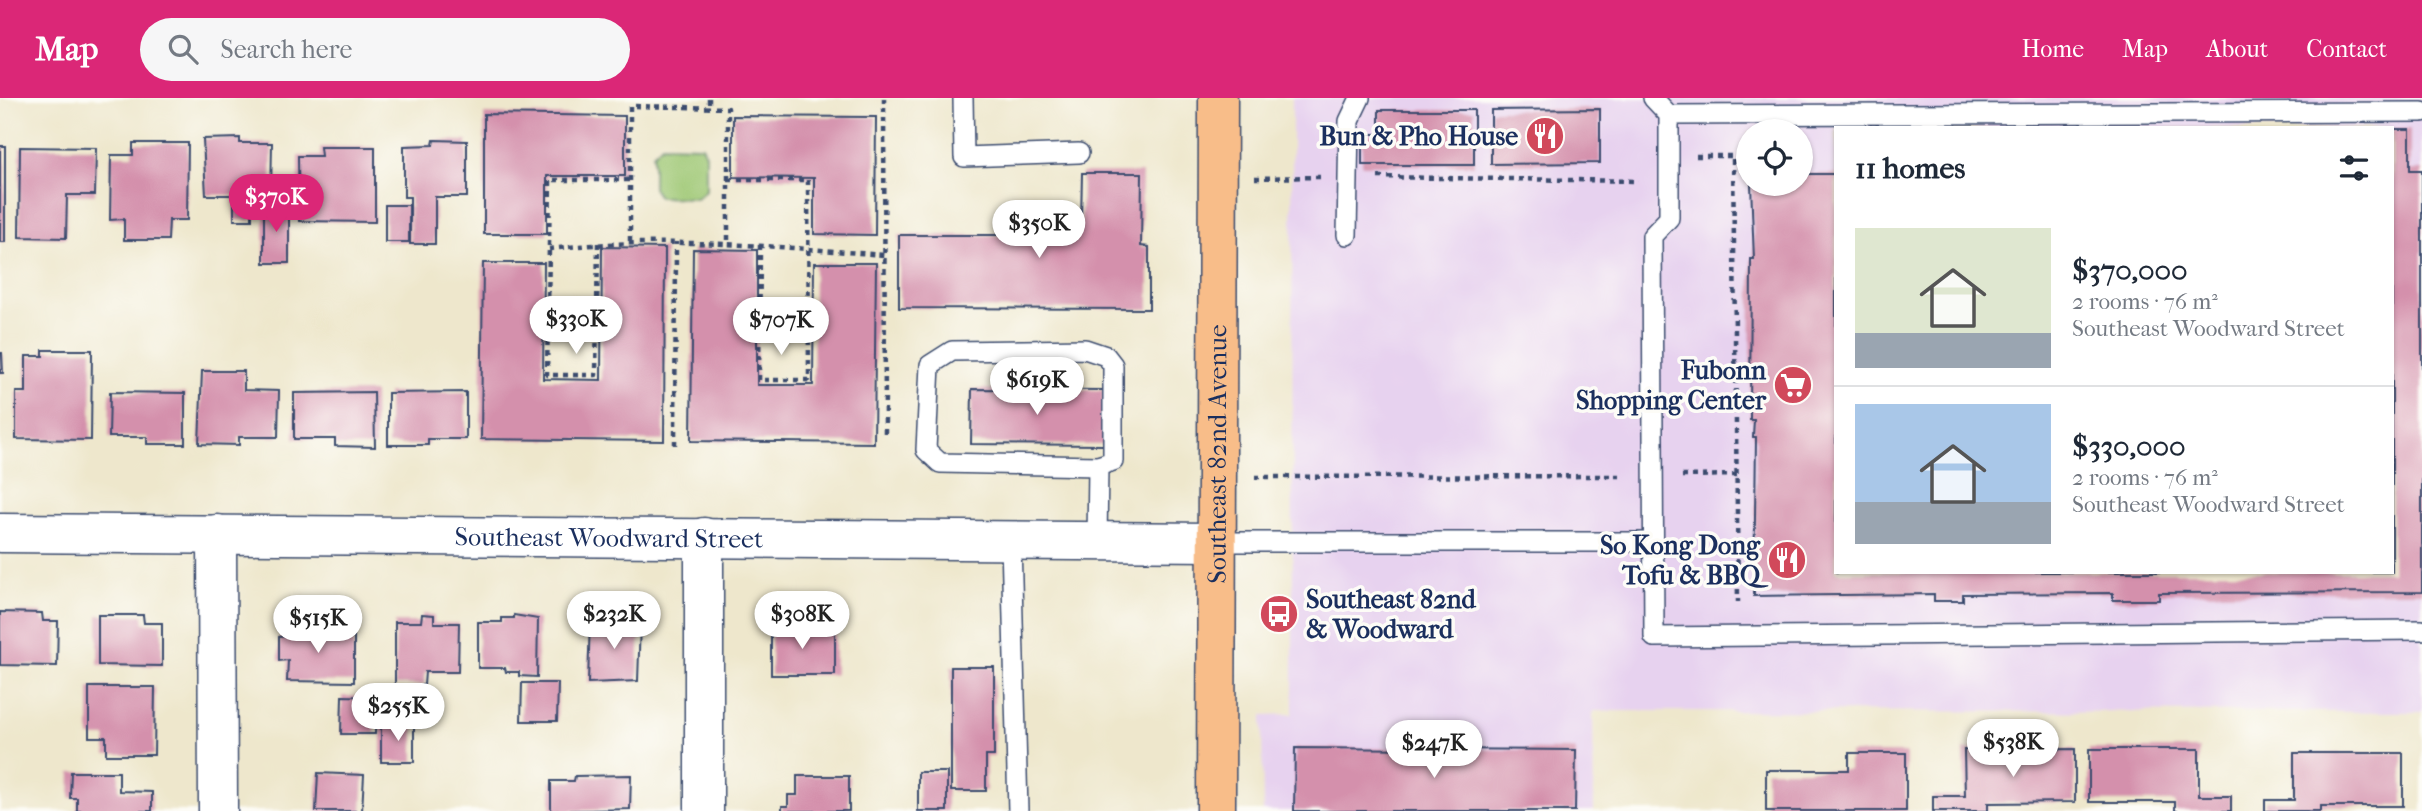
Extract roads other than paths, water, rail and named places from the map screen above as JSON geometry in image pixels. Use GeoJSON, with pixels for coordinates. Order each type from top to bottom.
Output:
{"type":"FeatureCollection","features":[{"type":"Feature","properties":{"kind":"main road","name":"Southeast 82nd Avenue"},"geometry":{"type":"LineString","coordinates":[[1216,811],[1218,98]]}},
{"type":"Feature","properties":{"kind":"street","name":"Southeast Woodward Street"},"geometry":{"type":"LineString","coordinates":[[0,533],[1216,542]]}},
{"type":"Feature","properties":{"kind":"street"},"geometry":{"type":"LineString","coordinates":[[218,534],[218,811]]}},
{"type":"Feature","properties":{"kind":"street"},"geometry":{"type":"LineString","coordinates":[[704,537],[704,811]]}},
{"type":"Feature","properties":{"kind":"lane"},"geometry":{"type":"LineString","coordinates":[[963,98],[964,157],[1079,153]]}},
{"type":"Feature","properties":{"kind":"lane"},"geometry":{"type":"LineString","coordinates":[[1347,235],[1349,121],[1360,98]]}},
{"type":"Feature","properties":{"kind":"lane"},"geometry":{"type":"LineString","coordinates":[[1653,98],[1670,115],[1670,218],[1653,236],[1654,637],[2422,629]]}},
{"type":"Feature","properties":{"kind":"lane"},"geometry":{"type":"LineString","coordinates":[[1670,115],[2422,112]]}},
{"type":"Feature","properties":{"kind":"lane"},"geometry":{"type":"LineString","coordinates":[[1085,349],[1106,356],[1112,365],[1113,461],[1098,466],[940,463],[926,450],[930,365],[951,351],[1085,349]]}},
{"type":"Feature","properties":{"kind":"lane"},"geometry":{"type":"LineString","coordinates":[[1097,542],[1098,466]]}},
{"type":"Feature","properties":{"kind":"lane"},"geometry":{"type":"LineString","coordinates":[[1011,542],[1018,811]]}},
{"type":"Feature","properties":{"kind":"lane"},"geometry":{"type":"LineString","coordinates":[[1216,542],[1653,542]]}},
{"type":"Feature","properties":{"kind":"place","name":"Bun & Pho House"},"geometry":{"type":"Point","coordinates":[1545,136]}},
{"type":"Feature","properties":{"kind":"place","name":"Fubonn Shopping Center"},"geometry":{"type":"Point","coordinates":[1793,385]}},
{"type":"Feature","properties":{"kind":"place","name":"So Kong Dong Tofu & BBQ"},"geometry":{"type":"Point","coordinates":[1787,560]}},
{"type":"Feature","properties":{"kind":"place","name":"Southeast 82nd & Woodward"},"geometry":{"type":"Point","coordinates":[1279,614]}}]}
